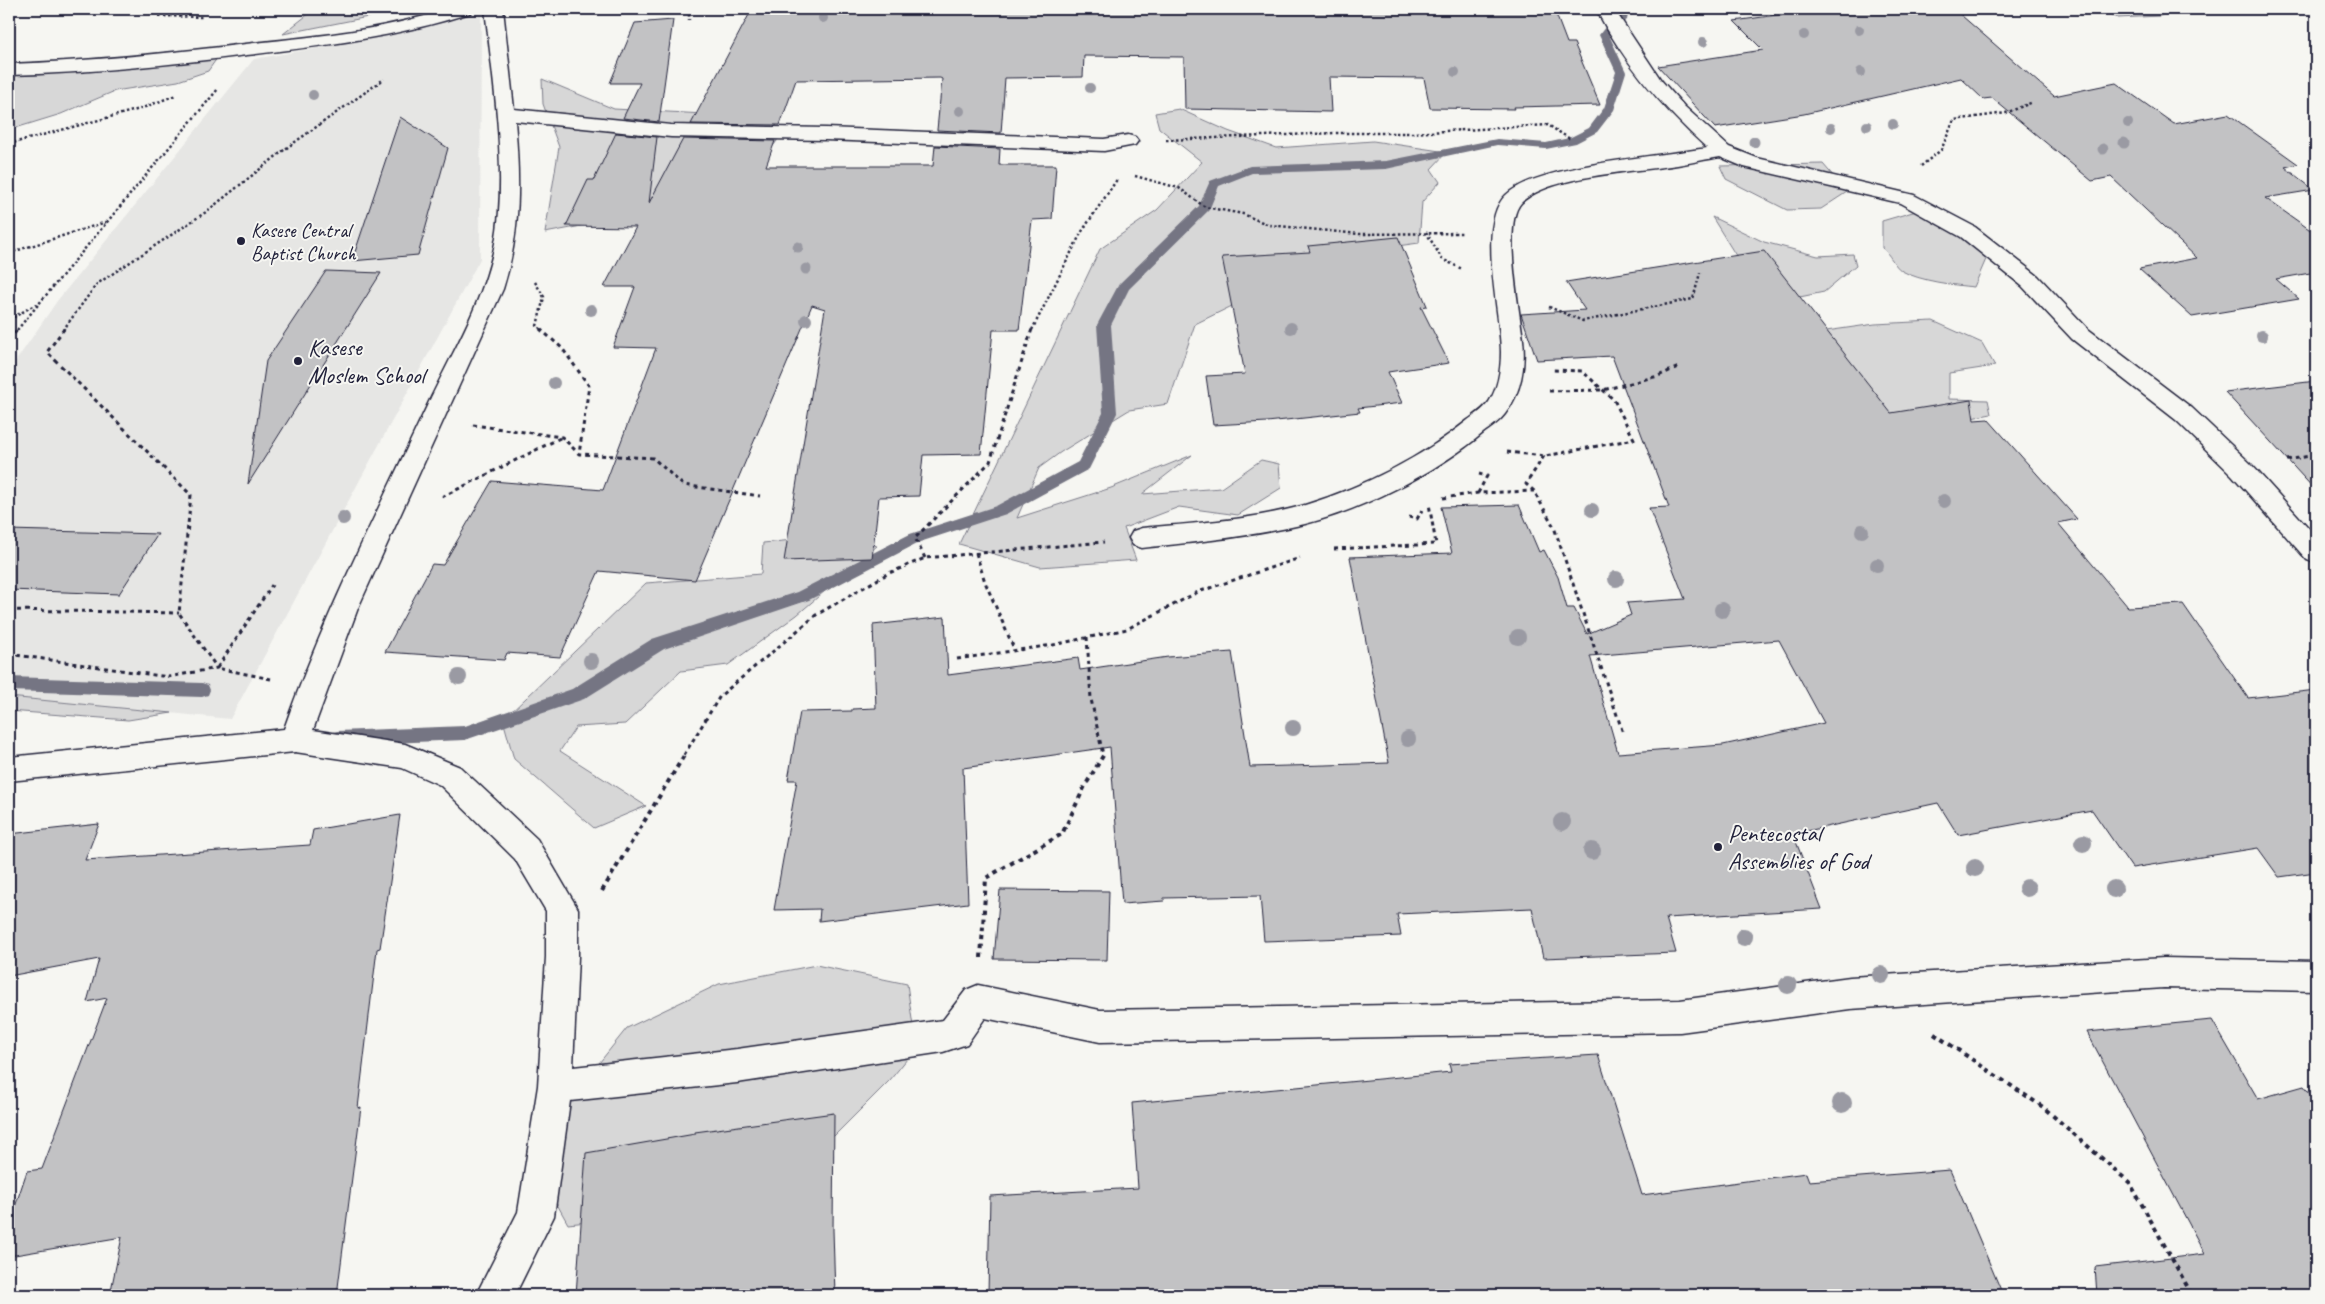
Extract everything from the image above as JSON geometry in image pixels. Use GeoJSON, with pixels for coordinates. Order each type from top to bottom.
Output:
{"type":"FeatureCollection","features":[{"type":"Feature","properties":{"kind":"street"},"geometry":{"type":"LineString","coordinates":[[9,70],[263,48],[375,32],[464,9]]}},
{"type":"Feature","properties":{"kind":"street"},"geometry":{"type":"LineString","coordinates":[[294,740],[311,688],[384,523],[488,299],[503,254],[509,217],[506,114],[494,9]]}},
{"type":"Feature","properties":{"kind":"street"},"geometry":{"type":"LineString","coordinates":[[1605,9],[1613,24],[1654,84],[1677,110],[1722,151],[1751,163],[1907,199],[1968,232],[2030,282],[2080,334],[2191,421],[2241,469],[2316,553]]}},
{"type":"Feature","properties":{"kind":"street"},"geometry":{"type":"LineString","coordinates":[[506,114],[671,131],[862,135],[1104,145],[1128,141]]}},
{"type":"Feature","properties":{"kind":"street"},"geometry":{"type":"LineString","coordinates":[[1142,538],[1301,515],[1356,496],[1405,474],[1454,446],[1497,409],[1506,392],[1511,371],[1512,343],[1504,289],[1503,216],[1510,200],[1521,192],[1543,183],[1613,166],[1664,161],[1722,151]]}},
{"type":"Feature","properties":{"kind":"street"},"geometry":{"type":"LineString","coordinates":[[9,769],[294,740],[405,756],[450,776],[526,849],[562,909],[562,957],[555,1086],[536,1216],[495,1295]]}},
{"type":"Feature","properties":{"kind":"street"},"geometry":{"type":"LineString","coordinates":[[555,1086],[737,1066],[943,1036],[955,1033],[978,1001],[1100,1026],[1671,1016],[1850,993],[2164,973],[2316,976]]}},
{"type":"Feature","properties":{"kind":"path"},"geometry":{"type":"LineString","coordinates":[[689,9],[689,20]]}},
{"type":"Feature","properties":{"kind":"path"},"geometry":{"type":"LineString","coordinates":[[9,340],[241,61],[263,48]]}},
{"type":"Feature","properties":{"kind":"path"},"geometry":{"type":"LineString","coordinates":[[217,668],[179,614],[191,495],[47,352],[97,284],[206,212],[288,147],[384,79]]}},
{"type":"Feature","properties":{"kind":"path"},"geometry":{"type":"LineString","coordinates":[[9,144],[140,109],[176,95]]}},
{"type":"Feature","properties":{"kind":"path"},"geometry":{"type":"LineString","coordinates":[[1887,193],[1941,150],[1954,120],[2006,113],[2033,102]]}},
{"type":"Feature","properties":{"kind":"path"},"geometry":{"type":"LineString","coordinates":[[924,558],[915,538],[990,462],[1034,323],[1081,232],[1123,172],[1128,141],[1326,133],[1412,133],[1548,125],[1613,166]]}},
{"type":"Feature","properties":{"kind":"path"},"geometry":{"type":"LineString","coordinates":[[1123,172],[1179,188],[1205,206],[1243,214],[1269,225],[1359,234],[1504,234]]}},
{"type":"Feature","properties":{"kind":"path"},"geometry":{"type":"LineString","coordinates":[[9,253],[106,222]]}},
{"type":"Feature","properties":{"kind":"path"},"geometry":{"type":"LineString","coordinates":[[488,299],[526,267],[544,297],[537,326],[562,348],[589,386],[579,454]]}},
{"type":"Feature","properties":{"kind":"path"},"geometry":{"type":"LineString","coordinates":[[1504,289],[1583,320],[1693,299],[1700,273]]}},
{"type":"Feature","properties":{"kind":"path"},"geometry":{"type":"LineString","coordinates":[[9,320],[38,303]]}},
{"type":"Feature","properties":{"kind":"path"},"geometry":{"type":"LineString","coordinates":[[1454,446],[1544,456],[1634,439],[1614,400],[1582,372],[1534,368],[1512,343]]}},
{"type":"Feature","properties":{"kind":"path"},"geometry":{"type":"LineString","coordinates":[[1506,392],[1603,390],[1658,376],[1681,366]]}},
{"type":"Feature","properties":{"kind":"path"},"geometry":{"type":"LineString","coordinates":[[433,421],[562,437],[579,454],[653,458],[683,485],[760,496]]}},
{"type":"Feature","properties":{"kind":"path"},"geometry":{"type":"LineString","coordinates":[[384,523],[413,512],[562,437]]}},
{"type":"Feature","properties":{"kind":"path"},"geometry":{"type":"LineString","coordinates":[[1544,456],[1526,484],[1534,491],[1554,527],[1623,733]]}},
{"type":"Feature","properties":{"kind":"path"},"geometry":{"type":"LineString","coordinates":[[1428,500],[1478,493],[1534,491]]}},
{"type":"Feature","properties":{"kind":"path"},"geometry":{"type":"LineString","coordinates":[[1356,496],[1394,513],[1417,519],[1428,500]]}},
{"type":"Feature","properties":{"kind":"path"},"geometry":{"type":"LineString","coordinates":[[956,659],[1053,645],[1127,629],[1198,592],[1322,550],[1351,546],[1436,544],[1428,500]]}},
{"type":"Feature","properties":{"kind":"path"},"geometry":{"type":"LineString","coordinates":[[1301,515],[1322,550]]}},
{"type":"Feature","properties":{"kind":"path"},"geometry":{"type":"LineString","coordinates":[[598,898],[720,696],[816,615],[887,574],[924,558],[1142,538]]}},
{"type":"Feature","properties":{"kind":"path"},"geometry":{"type":"LineString","coordinates":[[976,554],[985,582],[1015,651]]}},
{"type":"Feature","properties":{"kind":"path"},"geometry":{"type":"LineString","coordinates":[[217,668],[272,585]]}},
{"type":"Feature","properties":{"kind":"path"},"geometry":{"type":"LineString","coordinates":[[9,610],[179,614]]}},
{"type":"Feature","properties":{"kind":"path"},"geometry":{"type":"LineString","coordinates":[[978,1001],[986,878],[1062,834],[1085,786],[1104,754],[1091,700],[1087,637]]}},
{"type":"Feature","properties":{"kind":"path"},"geometry":{"type":"LineString","coordinates":[[9,654],[168,677],[217,668],[311,688]]}},
{"type":"Feature","properties":{"kind":"path"},"geometry":{"type":"LineString","coordinates":[[1931,1032],[2043,1107],[2130,1183],[2192,1295]]}},
{"type":"Feature","properties":{"kind":"shaded area"},"geometry":{"type":"Polygon","coordinates":[[[315,9],[408,9],[283,34],[315,9]]]}},
{"type":"Feature","properties":{"kind":"shaded area"},"geometry":{"type":"Polygon","coordinates":[[[467,9],[481,9],[480,259],[230,719],[9,697],[9,371],[57,301],[254,59],[329,46],[430,21],[467,9]]]}},
{"type":"Feature","properties":{"kind":"shaded area"},"geometry":{"type":"Polygon","coordinates":[[[2098,9],[2172,9],[2160,16],[2118,18],[2098,9]]]}},
{"type":"Feature","properties":{"kind":"shaded area"},"geometry":{"type":"Polygon","coordinates":[[[222,51],[208,71],[178,81],[115,91],[61,114],[9,130],[9,66],[222,51]]]}},
{"type":"Feature","properties":{"kind":"shaded area"},"geometry":{"type":"Polygon","coordinates":[[[542,79],[614,109],[776,118],[777,141],[748,178],[618,219],[545,233],[559,147],[543,104],[542,79]]]}},
{"type":"Feature","properties":{"kind":"shaded area"},"geometry":{"type":"Polygon","coordinates":[[[1179,109],[1228,131],[1276,148],[1373,141],[1447,152],[1431,169],[1440,182],[1422,202],[1419,243],[1317,257],[1232,306],[1195,324],[1168,404],[1129,410],[1061,452],[1039,468],[1017,518],[1111,488],[1192,455],[1142,494],[1221,488],[1261,460],[1279,464],[1281,488],[1238,515],[1179,507],[1124,528],[1136,560],[1040,567],[959,544],[1100,249],[1157,210],[1202,162],[1159,128],[1155,113],[1179,109]]]}},
{"type":"Feature","properties":{"kind":"shaded area"},"geometry":{"type":"Polygon","coordinates":[[[1823,164],[1847,192],[1821,209],[1787,210],[1726,179],[1720,166],[1823,164]]]}},
{"type":"Feature","properties":{"kind":"shaded area"},"geometry":{"type":"Polygon","coordinates":[[[1923,209],[1993,243],[1974,287],[1937,282],[1909,274],[1899,269],[1882,248],[1882,221],[1923,209]]]}},
{"type":"Feature","properties":{"kind":"shaded area"},"geometry":{"type":"Polygon","coordinates":[[[1712,217],[1764,242],[1818,256],[1853,254],[1856,265],[1824,292],[1766,304],[1712,217]]]}},
{"type":"Feature","properties":{"kind":"shaded area"},"geometry":{"type":"Polygon","coordinates":[[[1933,321],[1982,343],[1995,366],[1949,373],[1949,399],[1988,400],[1991,414],[1864,440],[1791,336],[1875,324],[1933,321]]]}},
{"type":"Feature","properties":{"kind":"shaded area"},"geometry":{"type":"Polygon","coordinates":[[[843,535],[877,546],[797,615],[728,665],[681,671],[625,724],[576,727],[560,751],[646,806],[594,828],[514,759],[503,720],[646,583],[761,574],[763,543],[843,535]]]}},
{"type":"Feature","properties":{"kind":"shaded area"},"geometry":{"type":"Polygon","coordinates":[[[9,697],[172,713],[128,720],[9,711],[9,697]]]}},
{"type":"Feature","properties":{"kind":"shaded area"},"geometry":{"type":"Polygon","coordinates":[[[816,965],[907,984],[916,1048],[890,1080],[825,1145],[754,1205],[568,1224],[528,1152],[627,1028],[719,984],[816,965]]]}},
{"type":"Feature","properties":{"kind":"building"},"geometry":{"type":"Polygon","coordinates":[[[752,9],[1554,9],[1567,43],[1574,43],[1600,105],[1514,107],[1515,109],[1430,108],[1424,78],[1329,77],[1331,112],[1185,109],[1184,57],[1084,56],[1083,77],[1005,78],[1001,133],[937,130],[942,79],[940,78],[796,80],[780,125],[691,124],[752,9]]]}},
{"type":"Feature","properties":{"kind":"building"},"geometry":{"type":"Polygon","coordinates":[[[1820,9],[1954,9],[2054,96],[2116,83],[2174,124],[2228,114],[2298,164],[2285,167],[2314,190],[2265,198],[2316,234],[2316,272],[2276,279],[2299,299],[2192,317],[2139,269],[2197,258],[2111,177],[2092,181],[1992,98],[1983,99],[1961,78],[1804,114],[1715,128],[1658,66],[1763,50],[1734,21],[1820,9]]]}},
{"type":"Feature","properties":{"kind":"building"},"geometry":{"type":"Polygon","coordinates":[[[673,20],[659,122],[623,118],[640,83],[610,83],[635,23],[673,20]]]}},
{"type":"Feature","properties":{"kind":"building"},"geometry":{"type":"Polygon","coordinates":[[[400,117],[448,148],[418,255],[352,261],[400,117]]]}},
{"type":"Feature","properties":{"kind":"building"},"geometry":{"type":"Polygon","coordinates":[[[616,133],[657,137],[649,203],[683,139],[775,141],[766,166],[933,166],[935,146],[1000,149],[999,165],[1056,165],[1052,219],[1032,220],[1019,330],[993,330],[981,454],[923,455],[919,496],[879,497],[872,558],[784,561],[825,309],[812,305],[695,580],[599,571],[560,657],[507,653],[504,660],[385,652],[432,564],[443,565],[492,481],[603,490],[656,348],[613,347],[635,287],[604,287],[636,227],[566,226],[588,180],[594,180],[616,133]]]}},
{"type":"Feature","properties":{"kind":"building"},"geometry":{"type":"Polygon","coordinates":[[[1398,237],[1427,306],[1421,307],[1449,363],[1388,372],[1402,403],[1358,408],[1360,412],[1267,422],[1213,425],[1206,376],[1245,374],[1222,257],[1310,252],[1308,246],[1398,237]]]}},
{"type":"Feature","properties":{"kind":"building"},"geometry":{"type":"Polygon","coordinates":[[[1764,251],[1891,413],[1971,400],[1974,420],[1988,419],[2077,519],[2058,523],[2128,607],[2183,604],[2248,698],[2316,690],[2316,872],[2279,877],[2258,848],[2132,868],[2092,810],[1958,835],[1938,803],[1793,834],[1822,909],[1666,918],[1676,953],[1543,958],[1532,908],[1397,914],[1401,936],[1264,941],[1260,896],[1164,898],[1164,901],[1122,904],[1110,747],[963,768],[968,903],[819,921],[820,909],[774,910],[797,780],[788,780],[800,712],[852,711],[852,709],[876,708],[873,625],[945,617],[948,675],[1078,658],[1080,670],[1168,657],[1232,652],[1250,767],[1389,763],[1350,557],[1452,553],[1441,507],[1519,505],[1539,552],[1544,550],[1558,577],[1567,608],[1574,608],[1587,634],[1631,615],[1627,603],[1685,599],[1649,508],[1669,507],[1612,356],[1537,360],[1521,314],[1585,310],[1566,282],[1764,251]],[[1779,640],[1590,656],[1618,753],[1723,745],[1824,723],[1779,640]]]}},
{"type":"Feature","properties":{"kind":"building"},"geometry":{"type":"Polygon","coordinates":[[[326,271],[381,273],[248,484],[266,361],[326,271]]]}},
{"type":"Feature","properties":{"kind":"building"},"geometry":{"type":"Polygon","coordinates":[[[2316,381],[2316,491],[2225,392],[2316,381]]]}},
{"type":"Feature","properties":{"kind":"building"},"geometry":{"type":"Polygon","coordinates":[[[9,530],[158,534],[119,594],[9,590],[9,530]]]}},
{"type":"Feature","properties":{"kind":"building"},"geometry":{"type":"Polygon","coordinates":[[[400,815],[380,948],[377,949],[358,1108],[361,1107],[337,1295],[110,1295],[122,1237],[9,1256],[9,1225],[27,1171],[42,1169],[107,998],[87,1002],[99,959],[9,976],[9,834],[99,824],[85,860],[310,845],[313,830],[400,815]]]}},
{"type":"Feature","properties":{"kind":"building"},"geometry":{"type":"Polygon","coordinates":[[[1000,890],[1109,891],[1107,960],[994,959],[1000,890]]]}},
{"type":"Feature","properties":{"kind":"building"},"geometry":{"type":"Polygon","coordinates":[[[2212,1020],[2258,1099],[2304,1086],[2316,1102],[2316,1295],[2097,1295],[2095,1267],[2205,1254],[2087,1032],[2212,1020]]]}},
{"type":"Feature","properties":{"kind":"building"},"geometry":{"type":"Polygon","coordinates":[[[1598,1055],[1642,1195],[1806,1173],[1809,1181],[1950,1170],[2003,1295],[988,1295],[990,1196],[1138,1188],[1132,1103],[1451,1072],[1449,1064],[1598,1055]]]}},
{"type":"Feature","properties":{"kind":"building"},"geometry":{"type":"Polygon","coordinates":[[[834,1113],[833,1230],[835,1295],[576,1295],[586,1153],[695,1134],[695,1132],[834,1113]]]}},
{"type":"Feature","properties":{"kind":"waterway"},"geometry":{"type":"LineString","coordinates":[[337,738],[465,733],[578,694],[658,644],[803,596],[915,538],[1001,510],[1084,465],[1110,413],[1104,325],[1124,287],[1205,207],[1214,184],[1250,170],[1386,165],[1497,142],[1546,146],[1572,141],[1593,130],[1610,108],[1621,72],[1604,35],[1613,24],[1623,18],[1624,9]]}},
{"type":"Feature","properties":{"kind":"waterway"},"geometry":{"type":"LineString","coordinates":[[9,684],[202,690]]}},
{"type":"Feature","properties":{"kind":"place","name":"Kasese Central Baptist Church"},"geometry":{"type":"Point","coordinates":[241,241]}},
{"type":"Feature","properties":{"kind":"place","name":"Kasese Moslem School"},"geometry":{"type":"Point","coordinates":[298,361]}},
{"type":"Feature","properties":{"kind":"place","name":"Pentecostal Assemblies of God"},"geometry":{"type":"Point","coordinates":[1718,847]}}]}
